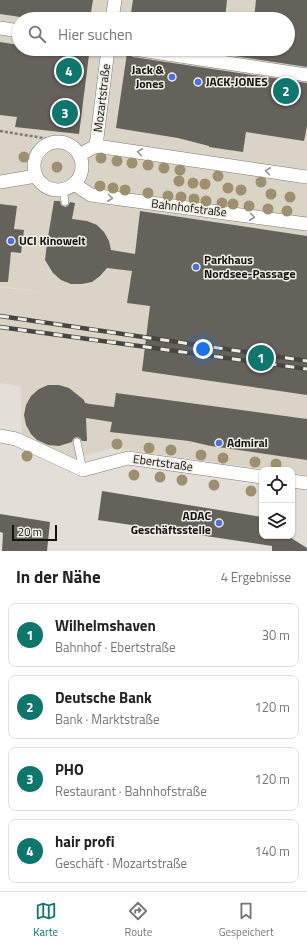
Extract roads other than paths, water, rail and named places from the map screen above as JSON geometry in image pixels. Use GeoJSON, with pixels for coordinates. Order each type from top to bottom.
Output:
{"type":"FeatureCollection","features":[{"type":"Feature","properties":{"kind":"street"},"geometry":{"type":"LineString","coordinates":[[113,12],[115,0]]}},
{"type":"Feature","properties":{"kind":"street"},"geometry":{"type":"LineString","coordinates":[[0,28],[12,30]]}},
{"type":"Feature","properties":{"kind":"street","name":"Mozartstraße"},"geometry":{"type":"LineString","coordinates":[[96,146],[107,56]]}},
{"type":"Feature","properties":{"kind":"street"},"geometry":{"type":"LineString","coordinates":[[181,56],[307,75]]}},
{"type":"Feature","properties":{"kind":"street"},"geometry":{"type":"LineString","coordinates":[[0,182],[36,176],[34,168],[36,157],[43,148],[51,144],[62,143],[73,148],[79,155],[82,163],[80,178],[67,192]]}},
{"type":"Feature","properties":{"kind":"street"},"geometry":{"type":"LineString","coordinates":[[79,155],[96,146],[307,177]]}},
{"type":"Feature","properties":{"kind":"street","name":"Bahnhofstraße"},"geometry":{"type":"LineString","coordinates":[[36,176],[46,187],[67,192],[307,224]]}},
{"type":"Feature","properties":{"kind":"street"},"geometry":{"type":"LineString","coordinates":[[0,436],[16,439],[83,470]]}},
{"type":"Feature","properties":{"kind":"street","name":"Ebertstraße"},"geometry":{"type":"LineString","coordinates":[[83,470],[128,458],[259,477]]}},
{"type":"Feature","properties":{"kind":"street"},"geometry":{"type":"LineString","coordinates":[[295,481],[307,483]]}},
{"type":"Feature","properties":{"kind":"lane"},"geometry":{"type":"LineString","coordinates":[[77,442],[83,470]]}},
{"type":"Feature","properties":{"kind":"railway"},"geometry":{"type":"LineString","coordinates":[[0,316],[307,361]]}},
{"type":"Feature","properties":{"kind":"railway"},"geometry":{"type":"LineString","coordinates":[[0,327],[307,369]]}},
{"type":"Feature","properties":{"kind":"place","name":"hair profi"},"geometry":{"type":"Point","coordinates":[69,71]}},
{"type":"Feature","properties":{"kind":"place","name":"Jack & Jones"},"geometry":{"type":"Point","coordinates":[172,77]}},
{"type":"Feature","properties":{"kind":"place","name":"JACK-JONES"},"geometry":{"type":"Point","coordinates":[198,82]}},
{"type":"Feature","properties":{"kind":"place","name":"Deutsche Bank"},"geometry":{"type":"Point","coordinates":[286,91]}},
{"type":"Feature","properties":{"kind":"place","name":"PHO"},"geometry":{"type":"Point","coordinates":[65,113]}},
{"type":"Feature","properties":{"kind":"place","name":"UCI Kinowelt"},"geometry":{"type":"Point","coordinates":[11,241]}},
{"type":"Feature","properties":{"kind":"place","name":"Parkhaus Nordsee-Passage"},"geometry":{"type":"Point","coordinates":[196,267]}},
{"type":"Feature","properties":{"kind":"place","name":"Wilhelmshaven"},"geometry":{"type":"Point","coordinates":[261,358]}},
{"type":"Feature","properties":{"kind":"place","name":"Admiral"},"geometry":{"type":"Point","coordinates":[219,443]}},
{"type":"Feature","properties":{"kind":"place","name":"ADAC Geschäftsstelle"},"geometry":{"type":"Point","coordinates":[219,523]}}]}
